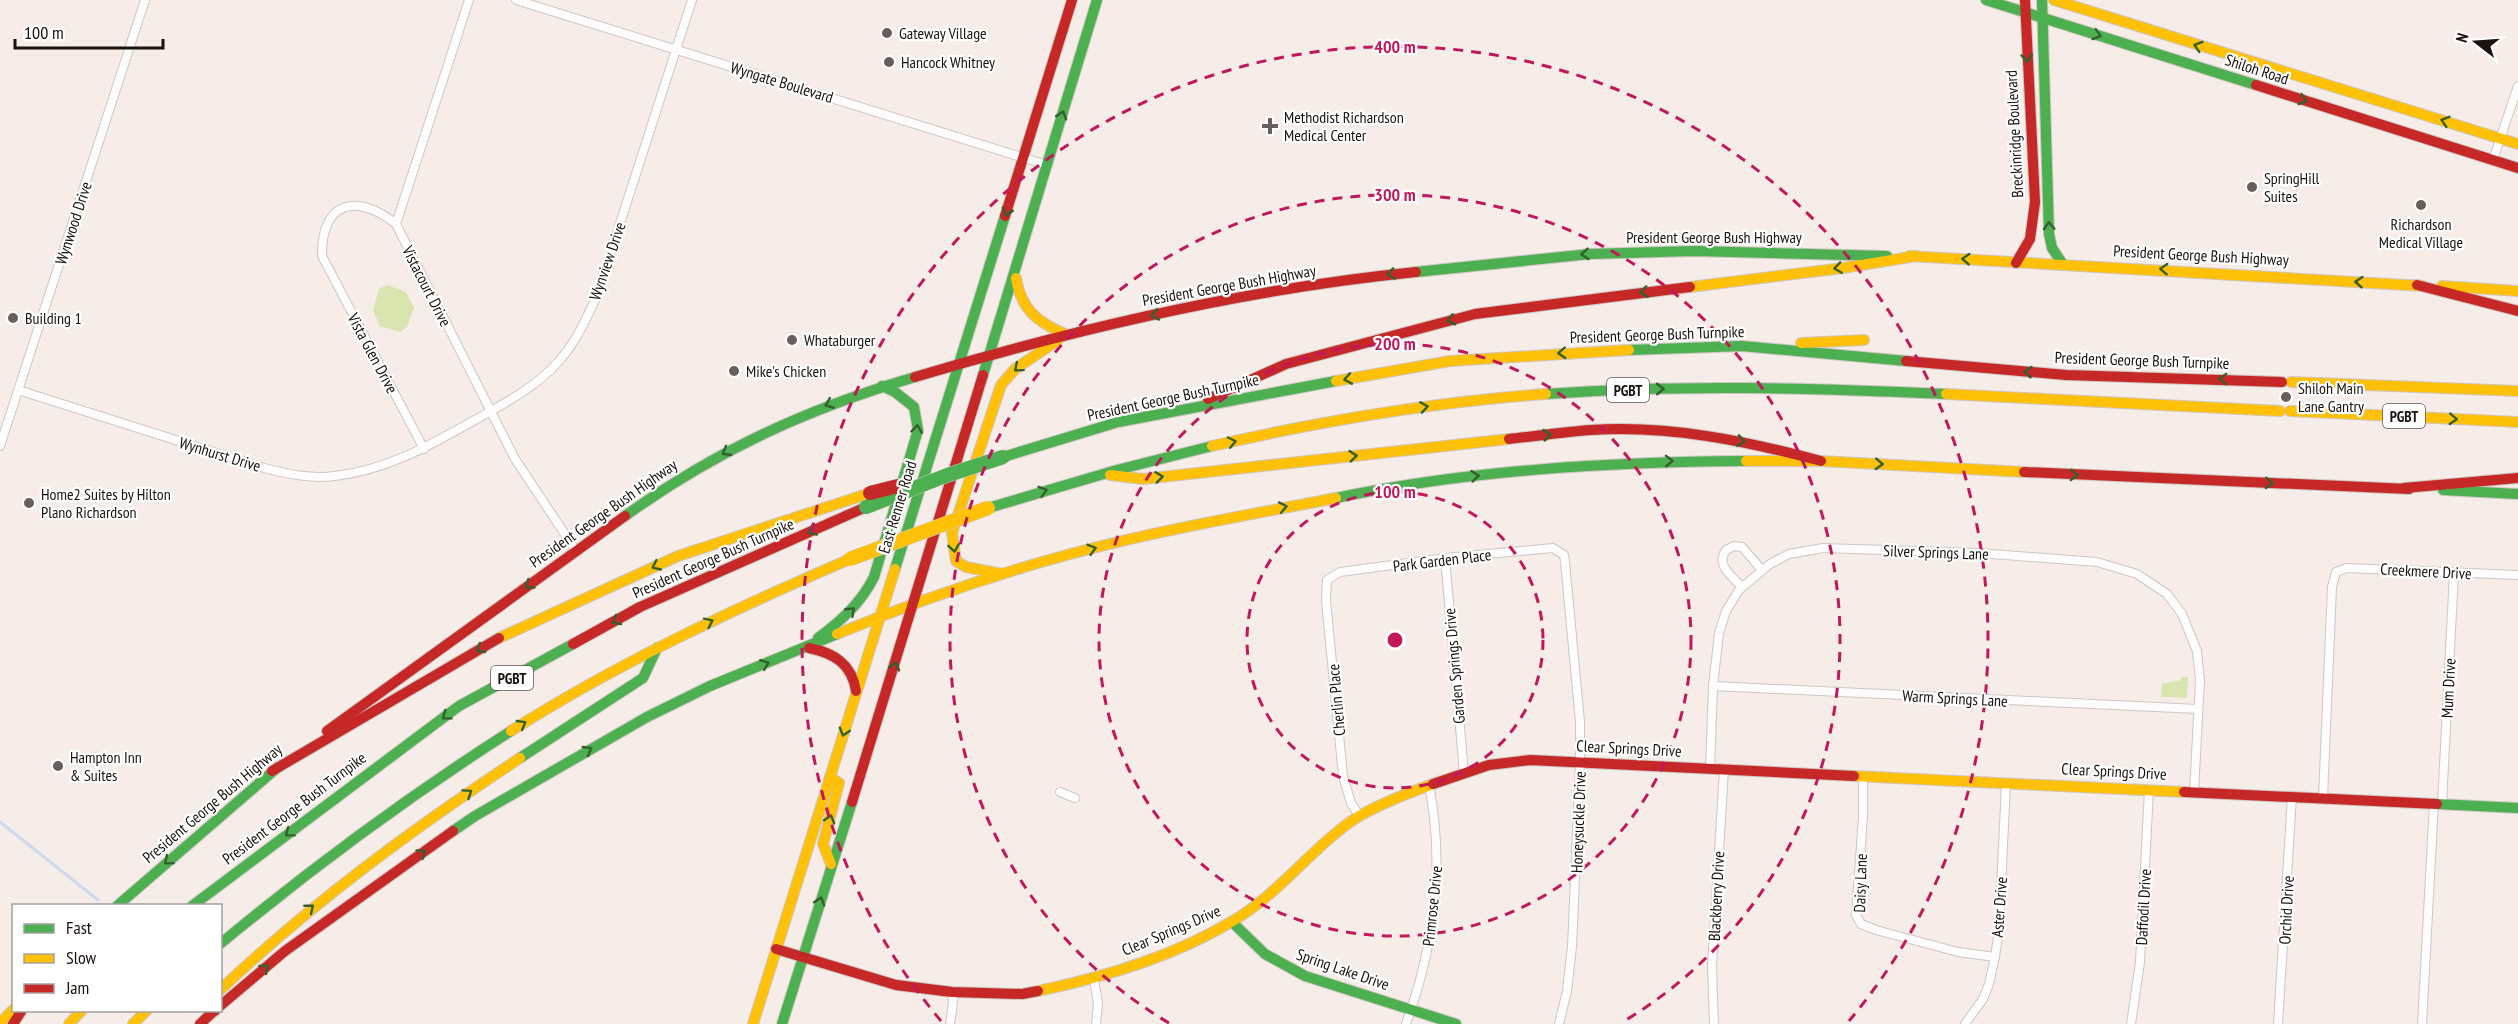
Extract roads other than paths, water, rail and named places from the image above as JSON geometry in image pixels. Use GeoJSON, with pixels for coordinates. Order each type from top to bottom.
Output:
{"type":"FeatureCollection","features":[{"type":"Feature","properties":{"kind":"main road","name":"East Renner Road"},"geometry":{"type":"LineString","coordinates":[[753,1024],[1072,0]]}},
{"type":"Feature","properties":{"kind":"main road"},"geometry":{"type":"LineString","coordinates":[[782,1024],[915,602],[1097,0]]}},
{"type":"Feature","properties":{"kind":"main road","name":"Shiloh Road"},"geometry":{"type":"LineString","coordinates":[[1986,0],[2024,6],[2041,17],[2518,168]]}},
{"type":"Feature","properties":{"kind":"main road","name":"Breckinridge Boulevard"},"geometry":{"type":"LineString","coordinates":[[2016,262],[2030,239],[2034,225],[2039,152],[2042,0]]}},
{"type":"Feature","properties":{"kind":"main road","name":"Shiloh Road"},"geometry":{"type":"LineString","coordinates":[[2054,0],[2518,144]]}},
{"type":"Feature","properties":{"kind":"main road","name":"Breckinridge Boulevard"},"geometry":{"type":"LineString","coordinates":[[2024,6],[2049,234],[2052,248],[2062,263]]}},
{"type":"Feature","properties":{"kind":"main road"},"geometry":{"type":"LineString","coordinates":[[2262,88],[2269,68]]}},
{"type":"Feature","properties":{"kind":"main road","name":"President George Bush Highway"},"geometry":{"type":"LineString","coordinates":[[119,904],[272,771],[658,492],[732,448],[790,420],[850,396],[1065,334],[1271,292],[1473,264],[1590,254],[1694,251],[1916,256],[2518,291]]}},
{"type":"Feature","properties":{"kind":"main road"},"geometry":{"type":"LineString","coordinates":[[1186,408],[1286,364],[1475,314],[1843,268],[1916,256]]}},
{"type":"Feature","properties":{"kind":"main road"},"geometry":{"type":"LineString","coordinates":[[1016,273],[1017,291],[1022,304],[1043,325],[1065,334]]}},
{"type":"Feature","properties":{"kind":"main road"},"geometry":{"type":"LineString","coordinates":[[2417,285],[2518,311]]}},
{"type":"Feature","properties":{"kind":"main road"},"geometry":{"type":"LineString","coordinates":[[1003,574],[966,567],[956,561],[952,533],[1001,385],[1015,369],[1065,334]]}},
{"type":"Feature","properties":{"kind":"main road"},"geometry":{"type":"LineString","coordinates":[[1742,346],[1864,340]]}},
{"type":"Feature","properties":{"kind":"main road","name":"President George Bush Turnpike"},"geometry":{"type":"LineString","coordinates":[[195,904],[459,706],[640,608],[866,507],[945,476],[1118,422],[1450,361],[1679,347],[1742,346],[2066,375],[2518,391]]}},
{"type":"Feature","properties":{"kind":"main road"},"geometry":{"type":"LineString","coordinates":[[806,647],[836,625],[866,594],[874,577],[918,430],[914,406],[895,392],[882,386]]}},
{"type":"Feature","properties":{"kind":"main road","name":"PGBT"},"geometry":{"type":"LineString","coordinates":[[222,942],[319,863],[422,788],[551,706],[657,648],[767,594],[850,559],[988,508],[1101,474],[1230,442],[1374,415],[1479,400],[1581,392],[1701,388],[1814,388],[2518,422]]}},
{"type":"Feature","properties":{"kind":"main road"},"geometry":{"type":"LineString","coordinates":[[1101,474],[1143,479],[1592,430],[1709,436],[1753,443],[1821,461]]}},
{"type":"Feature","properties":{"kind":"main road"},"geometry":{"type":"LineString","coordinates":[[222,1004],[285,951],[475,816],[647,717],[710,686],[915,602],[1003,574],[1121,541],[1403,484],[1508,473],[1657,462],[1821,461],[2014,472],[2518,494]]}},
{"type":"Feature","properties":{"kind":"main road"},"geometry":{"type":"LineString","coordinates":[[272,771],[491,642],[678,555],[870,493],[945,476]]}},
{"type":"Feature","properties":{"kind":"main road"},"geometry":{"type":"LineString","coordinates":[[2404,488],[2518,477]]}},
{"type":"Feature","properties":{"kind":"main road"},"geometry":{"type":"LineString","coordinates":[[806,647],[821,649],[836,656],[848,666],[855,680],[856,694]]}},
{"type":"Feature","properties":{"kind":"main road"},"geometry":{"type":"LineString","coordinates":[[222,988],[275,936],[402,837],[643,678],[657,648]]}},
{"type":"Feature","properties":{"kind":"main road","name":"Clear Springs Drive"},"geometry":{"type":"LineString","coordinates":[[776,949],[896,985],[952,992],[1022,994],[1094,979],[1165,954],[1232,922],[1286,880],[1347,824],[1360,816],[1429,785],[1464,773],[1489,765],[1530,760],[2518,808]]}},
{"type":"Feature","properties":{"kind":"main road"},"geometry":{"type":"LineString","coordinates":[[830,777],[838,783],[839,787],[823,844],[831,864]]}},
{"type":"Feature","properties":{"kind":"main road","name":"Spring Lake Drive"},"geometry":{"type":"LineString","coordinates":[[1232,922],[1258,949],[1285,967],[1305,976],[1456,1024]]}},
{"type":"Feature","properties":{"kind":"main road"},"geometry":{"type":"LineString","coordinates":[[0,1023],[12,1011]]}},
{"type":"Feature","properties":{"kind":"main road"},"geometry":{"type":"LineString","coordinates":[[69,1024],[81,1012]]}},
{"type":"Feature","properties":{"kind":"main road"},"geometry":{"type":"LineString","coordinates":[[132,1024],[146,1012]]}},
{"type":"Feature","properties":{"kind":"main road"},"geometry":{"type":"LineString","coordinates":[[200,1024],[214,1012]]}},
{"type":"Feature","properties":{"kind":"street","name":"Wynwood Drive"},"geometry":{"type":"LineString","coordinates":[[0,446],[145,0]]}},
{"type":"Feature","properties":{"kind":"street"},"geometry":{"type":"LineString","coordinates":[[396,224],[468,0]]}},
{"type":"Feature","properties":{"kind":"street","name":"Wyngate Boulevard"},"geometry":{"type":"LineString","coordinates":[[516,0],[1047,165]]}},
{"type":"Feature","properties":{"kind":"street","name":"Wynview Drive"},"geometry":{"type":"LineString","coordinates":[[424,449],[525,391],[550,369],[579,334],[596,298],[692,0]]}},
{"type":"Feature","properties":{"kind":"street"},"geometry":{"type":"LineString","coordinates":[[2493,160],[2518,86]]}},
{"type":"Feature","properties":{"kind":"street","name":"Vista Glen Drive"},"geometry":{"type":"LineString","coordinates":[[396,224],[382,213],[368,207],[342,208],[325,226],[322,237],[322,256],[424,449]]}},
{"type":"Feature","properties":{"kind":"street","name":"Vistacourt Drive"},"geometry":{"type":"LineString","coordinates":[[396,224],[515,459],[576,551]]}},
{"type":"Feature","properties":{"kind":"street","name":"Wynhurst Drive"},"geometry":{"type":"LineString","coordinates":[[18,390],[264,468],[304,478],[370,470],[424,449]]}},
{"type":"Feature","properties":{"kind":"street"},"geometry":{"type":"LineString","coordinates":[[1742,587],[1724,567],[1722,556],[1726,549],[1734,546],[1742,547],[1762,570]]}},
{"type":"Feature","properties":{"kind":"street","name":"Silver Springs Lane"},"geometry":{"type":"LineString","coordinates":[[1717,768],[1713,686],[1719,633],[1726,611],[1742,587],[1762,570],[1790,554],[1823,548],[1978,553],[2097,562],[2137,574],[2167,594],[2182,614],[2197,651],[2200,680],[2194,792]]}},
{"type":"Feature","properties":{"kind":"street","name":"Park Garden Place"},"geometry":{"type":"LineString","coordinates":[[1327,580],[1340,573],[1445,558],[1534,549],[1559,550]]}},
{"type":"Feature","properties":{"kind":"street","name":"Honeysuckle Drive"},"geometry":{"type":"LineString","coordinates":[[1559,550],[1565,562],[1580,722],[1571,967],[1559,1024]]}},
{"type":"Feature","properties":{"kind":"street","name":"Garden Springs Drive"},"geometry":{"type":"LineString","coordinates":[[1445,558],[1464,773]]}},
{"type":"Feature","properties":{"kind":"street","name":"Creekmere Drive"},"geometry":{"type":"LineString","coordinates":[[2323,798],[2332,587],[2336,572],[2347,568],[2518,575]]}},
{"type":"Feature","properties":{"kind":"street","name":"Mum Drive"},"geometry":{"type":"LineString","coordinates":[[2422,1024],[2454,573]]}},
{"type":"Feature","properties":{"kind":"street","name":"Cherlin Place"},"geometry":{"type":"LineString","coordinates":[[1327,580],[1326,600],[1341,760],[1351,802],[1360,816]]}},
{"type":"Feature","properties":{"kind":"street","name":"Warm Springs Lane"},"geometry":{"type":"LineString","coordinates":[[1713,686],[2198,709]]}},
{"type":"Feature","properties":{"kind":"street","name":"Blackberry Drive"},"geometry":{"type":"LineString","coordinates":[[1714,1024],[1712,966],[1717,768]]}},
{"type":"Feature","properties":{"kind":"street","name":"Daisy Lane"},"geometry":{"type":"LineString","coordinates":[[1863,776],[1863,816],[1856,915],[1861,924],[1958,952],[1995,957]]}},
{"type":"Feature","properties":{"kind":"street","name":"Aster Drive"},"geometry":{"type":"LineString","coordinates":[[1965,1024],[1983,999],[1995,957],[1999,930],[2006,783]]}},
{"type":"Feature","properties":{"kind":"street","name":"Primrose Drive"},"geometry":{"type":"LineString","coordinates":[[1406,1024],[1425,964],[1433,921],[1438,850],[1429,785]]}},
{"type":"Feature","properties":{"kind":"street","name":"Daffodil Drive"},"geometry":{"type":"LineString","coordinates":[[2131,1024],[2140,962],[2149,789]]}},
{"type":"Feature","properties":{"kind":"street"},"geometry":{"type":"LineString","coordinates":[[1060,792],[1075,798]]}},
{"type":"Feature","properties":{"kind":"street","name":"Orchid Drive"},"geometry":{"type":"LineString","coordinates":[[2278,1024],[2292,796]]}},
{"type":"Feature","properties":{"kind":"street"},"geometry":{"type":"LineString","coordinates":[[1094,979],[1098,1004],[1096,1024]]}},
{"type":"Feature","properties":{"kind":"street"},"geometry":{"type":"LineString","coordinates":[[950,1024],[952,992]]}},
{"type":"Feature","properties":{"kind":"waterway"},"geometry":{"type":"LineString","coordinates":[[0,822],[98,900]]}},
{"type":"Feature","properties":{"kind":"place","name":"Gateway Village"},"geometry":{"type":"Point","coordinates":[887,33]}},
{"type":"Feature","properties":{"kind":"place","name":"Hancock Whitney"},"geometry":{"type":"Point","coordinates":[889,62]}},
{"type":"Feature","properties":{"kind":"place","name":"Methodist Richardson Medical Center"},"geometry":{"type":"Point","coordinates":[1270,126]}},
{"type":"Feature","properties":{"kind":"place","name":"SpringHill Suites"},"geometry":{"type":"Point","coordinates":[2252,187]}},
{"type":"Feature","properties":{"kind":"place","name":"Richardson Medical Village"},"geometry":{"type":"Point","coordinates":[2421,205]}},
{"type":"Feature","properties":{"kind":"place","name":"Building 1"},"geometry":{"type":"Point","coordinates":[13,318]}},
{"type":"Feature","properties":{"kind":"place","name":"Whataburger"},"geometry":{"type":"Point","coordinates":[792,340]}},
{"type":"Feature","properties":{"kind":"place","name":"Mike's Chicken"},"geometry":{"type":"Point","coordinates":[734,371]}},
{"type":"Feature","properties":{"kind":"place","name":"Shiloh Main Lane Gantry"},"geometry":{"type":"Point","coordinates":[2286,397]}},
{"type":"Feature","properties":{"kind":"place","name":"Home2 Suites by Hilton Plano Richardson"},"geometry":{"type":"Point","coordinates":[29,503]}},
{"type":"Feature","properties":{"kind":"place","name":"Hampton Inn & Suites"},"geometry":{"type":"Point","coordinates":[58,766]}}]}
